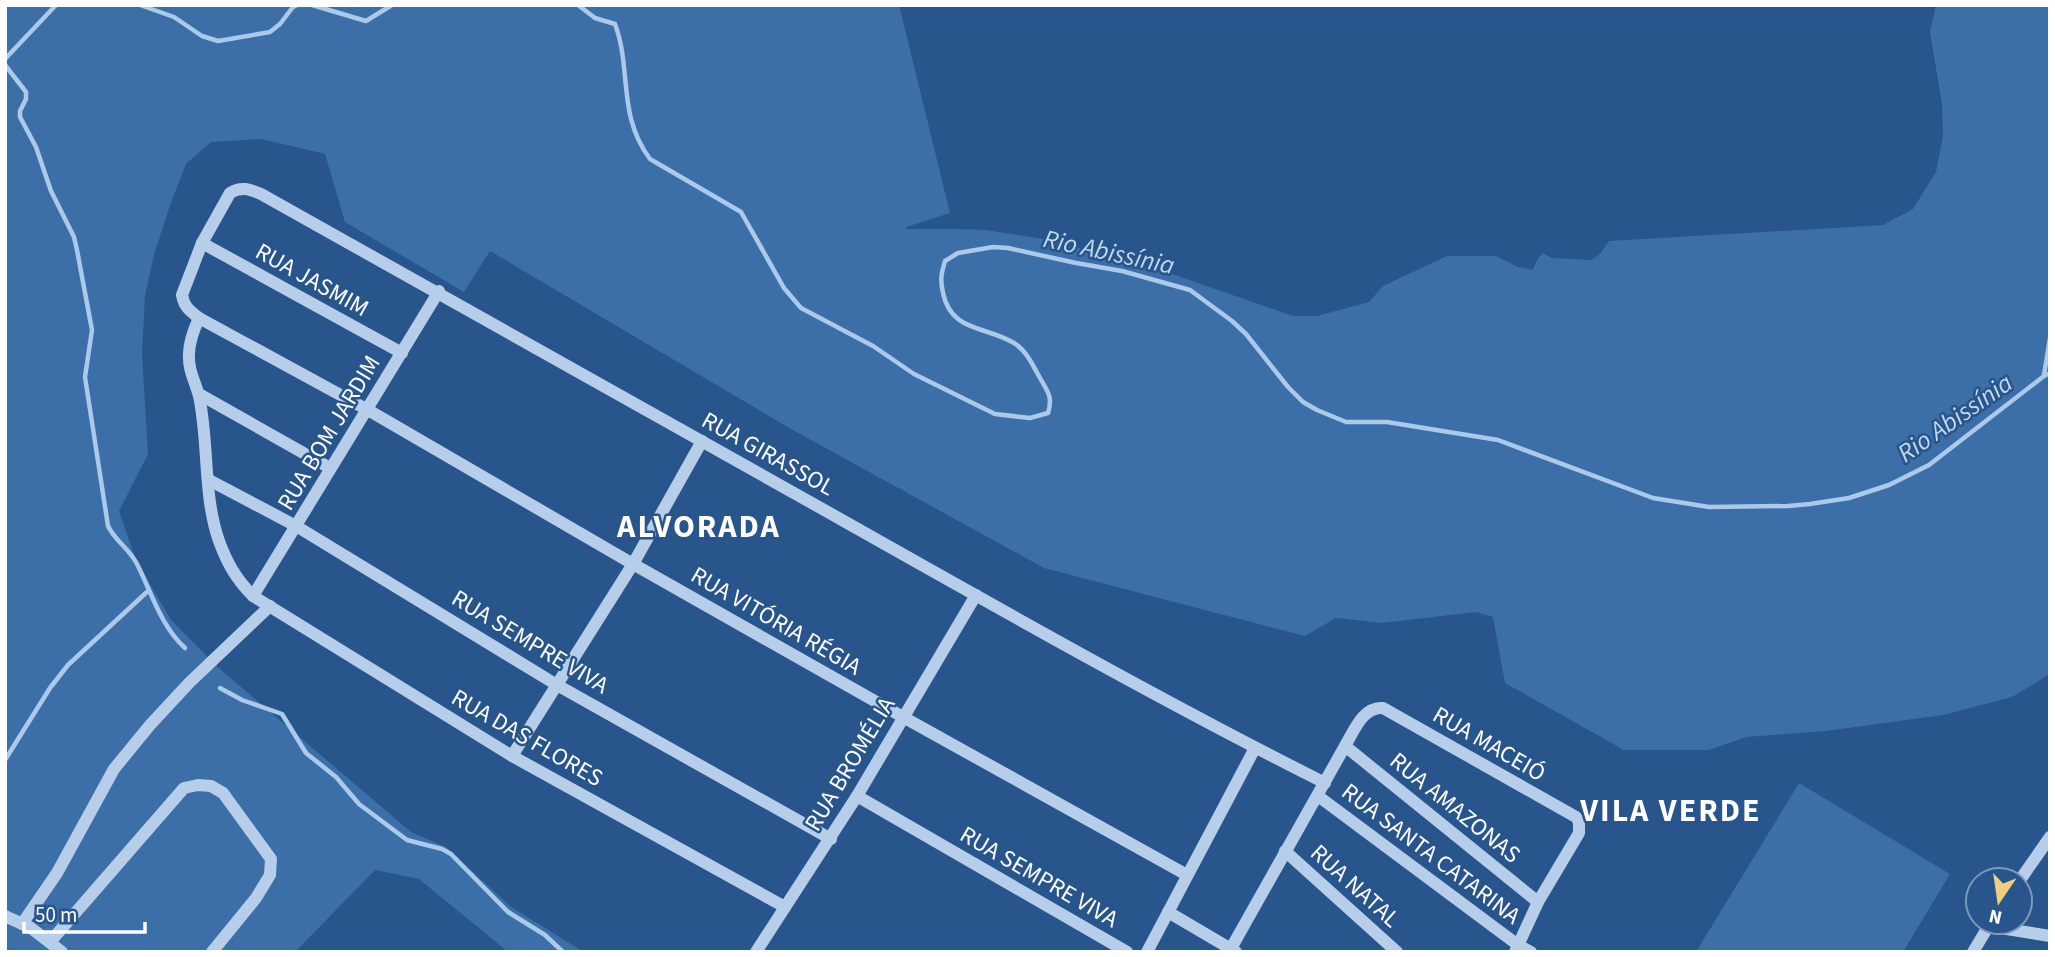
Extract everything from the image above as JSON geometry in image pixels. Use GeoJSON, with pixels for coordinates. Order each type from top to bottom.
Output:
{"type":"FeatureCollection","features":[{"type":"Feature","properties":{"kind":"street","name":"RUA GIRASSOL"},"geometry":{"type":"LineString","coordinates":[[202,243],[230,193],[237,188],[247,188],[261,194],[439,291],[976,595],[1255,748],[1325,783]]}},
{"type":"Feature","properties":{"kind":"street"},"geometry":{"type":"LineString","coordinates":[[202,243],[182,295],[187,309],[199,318],[188,352],[189,371],[199,394],[211,510],[218,538],[229,566],[253,596]]}},
{"type":"Feature","properties":{"kind":"street","name":"RUA JASMIM"},"geometry":{"type":"LineString","coordinates":[[202,243],[402,353]]}},
{"type":"Feature","properties":{"kind":"street","name":"RUA BOM JARDIM"},"geometry":{"type":"LineString","coordinates":[[253,596],[439,291]]}},
{"type":"Feature","properties":{"kind":"street","name":"RUA VITÓRIA RÉGIA"},"geometry":{"type":"LineString","coordinates":[[199,318],[368,410],[903,717],[1187,874]]}},
{"type":"Feature","properties":{"kind":"street"},"geometry":{"type":"LineString","coordinates":[[199,394],[330,468]]}},
{"type":"Feature","properties":{"kind":"street"},"geometry":{"type":"LineString","coordinates":[[512,756],[633,564],[702,440]]}},
{"type":"Feature","properties":{"kind":"street","name":"RUA SEMPRE VIVA"},"geometry":{"type":"LineString","coordinates":[[209,480],[296,526],[557,685],[831,839]]}},
{"type":"Feature","properties":{"kind":"street","name":"RUA BROMÉLIA"},"geometry":{"type":"LineString","coordinates":[[756,952],[831,839],[976,595]]}},
{"type":"Feature","properties":{"kind":"street","name":"RUA DAS FLORES"},"geometry":{"type":"LineString","coordinates":[[253,596],[512,756],[785,907]]}},
{"type":"Feature","properties":{"kind":"street"},"geometry":{"type":"LineString","coordinates":[[22,924],[57,873],[114,769],[149,725],[189,683],[270,606]]}},
{"type":"Feature","properties":{"kind":"street","name":"RUA MACEIÓ"},"geometry":{"type":"LineString","coordinates":[[1345,746],[1364,715],[1376,707],[1382,708],[1576,817],[1579,822],[1578,833],[1538,902]]}},
{"type":"Feature","properties":{"kind":"street"},"geometry":{"type":"LineString","coordinates":[[1168,912],[1232,951],[1285,850],[1345,746]]}},
{"type":"Feature","properties":{"kind":"street","name":"RUA AMAZONAS"},"geometry":{"type":"LineString","coordinates":[[1345,746],[1538,902]]}},
{"type":"Feature","properties":{"kind":"street"},"geometry":{"type":"LineString","coordinates":[[1147,952],[1255,748]]}},
{"type":"Feature","properties":{"kind":"street"},"geometry":{"type":"LineString","coordinates":[[50,942],[184,788],[198,785],[211,786],[223,793],[271,859],[270,875],[212,952]]}},
{"type":"Feature","properties":{"kind":"street","name":"RUA SEMPRE VIVA"},"geometry":{"type":"LineString","coordinates":[[857,796],[1127,952]]}},
{"type":"Feature","properties":{"kind":"street","name":"RUA SANTA CATARINA"},"geometry":{"type":"LineString","coordinates":[[1318,796],[1516,948],[1531,952]]}},
{"type":"Feature","properties":{"kind":"street"},"geometry":{"type":"LineString","coordinates":[[2030,866],[2050,837]]}},
{"type":"Feature","properties":{"kind":"street","name":"RUA NATAL"},"geometry":{"type":"LineString","coordinates":[[1285,850],[1397,952]]}},
{"type":"Feature","properties":{"kind":"street"},"geometry":{"type":"LineString","coordinates":[[1516,948],[1538,902]]}},
{"type":"Feature","properties":{"kind":"street"},"geometry":{"type":"LineString","coordinates":[[5,916],[32,928],[62,952]]}},
{"type":"Feature","properties":{"kind":"street"},"geometry":{"type":"LineString","coordinates":[[1973,952],[1982,936]]}},
{"type":"Feature","properties":{"kind":"shaded area"},"geometry":{"type":"Polygon","coordinates":[[[5,5],[899,5],[950,213],[906,227],[907,229],[986,230],[1044,239],[1097,253],[1114,254],[1113,256],[1293,316],[1317,316],[1369,302],[1383,286],[1447,256],[1496,256],[1518,267],[1533,270],[1542,253],[1552,258],[1591,260],[1600,254],[1609,241],[1883,225],[1913,209],[1936,172],[1943,136],[1942,104],[1930,32],[1936,5],[2050,5],[2050,674],[2012,697],[1943,715],[1826,731],[1746,737],[1709,750],[1624,750],[1505,683],[1493,617],[1476,612],[1382,623],[1336,618],[1305,636],[1044,568],[791,429],[490,251],[464,292],[345,222],[325,154],[261,139],[211,142],[186,164],[154,255],[145,295],[142,354],[148,454],[119,511],[136,560],[171,620],[221,670],[411,832],[446,847],[511,907],[584,952],[508,952],[419,879],[375,870],[295,952],[5,952],[5,5]]]}},
{"type":"Feature","properties":{"kind":"shaded area"},"geometry":{"type":"Polygon","coordinates":[[[1799,783],[1950,874],[1903,952],[1696,952],[1799,783]]]}},
{"type":"Feature","properties":{"kind":"waterway","name":"Rio Abissínia"},"geometry":{"type":"LineString","coordinates":[[5,59],[56,5]]}},
{"type":"Feature","properties":{"kind":"waterway","name":"Rio Abissínia"},"geometry":{"type":"LineString","coordinates":[[140,5],[174,17],[202,36],[218,41],[270,32],[297,5]]}},
{"type":"Feature","properties":{"kind":"waterway","name":"Rio Abissínia"},"geometry":{"type":"LineString","coordinates":[[312,5],[366,21],[392,5]]}},
{"type":"Feature","properties":{"kind":"waterway","name":"Rio Abissínia"},"geometry":{"type":"LineString","coordinates":[[578,5],[595,18],[615,24],[633,126],[650,159],[741,212],[784,288],[801,308],[873,346],[914,374],[995,414],[1030,418],[1048,413],[1050,403],[1045,387],[1019,346],[971,326],[954,315],[947,306],[941,280],[945,261],[958,253],[993,247],[1122,271],[1190,290],[1246,334],[1303,402],[1346,422],[1387,422],[1498,440],[1653,498],[1709,507],[1810,504],[1849,498],[1889,485],[1929,465],[2050,373]]}},
{"type":"Feature","properties":{"kind":"waterway"},"geometry":{"type":"LineString","coordinates":[[5,65],[26,92],[20,117],[36,147],[51,191],[74,237],[77,250],[92,330],[85,377],[108,526],[135,560],[163,620],[185,648]]}},
{"type":"Feature","properties":{"kind":"waterway"},"geometry":{"type":"LineString","coordinates":[[2044,375],[2050,338]]}},
{"type":"Feature","properties":{"kind":"waterway"},"geometry":{"type":"LineString","coordinates":[[5,760],[50,688],[68,665],[148,591]]}},
{"type":"Feature","properties":{"kind":"waterway"},"geometry":{"type":"LineString","coordinates":[[220,688],[242,700],[282,714],[306,753],[336,777],[359,804],[407,840],[451,854],[508,912],[545,935],[563,952]]}},
{"type":"Feature","properties":{"kind":"district","name":"ALVORADA"},"geometry":{"type":"Point","coordinates":[699,527]}},
{"type":"Feature","properties":{"kind":"district","name":"VILA VERDE"},"geometry":{"type":"Point","coordinates":[1671,811]}}]}
